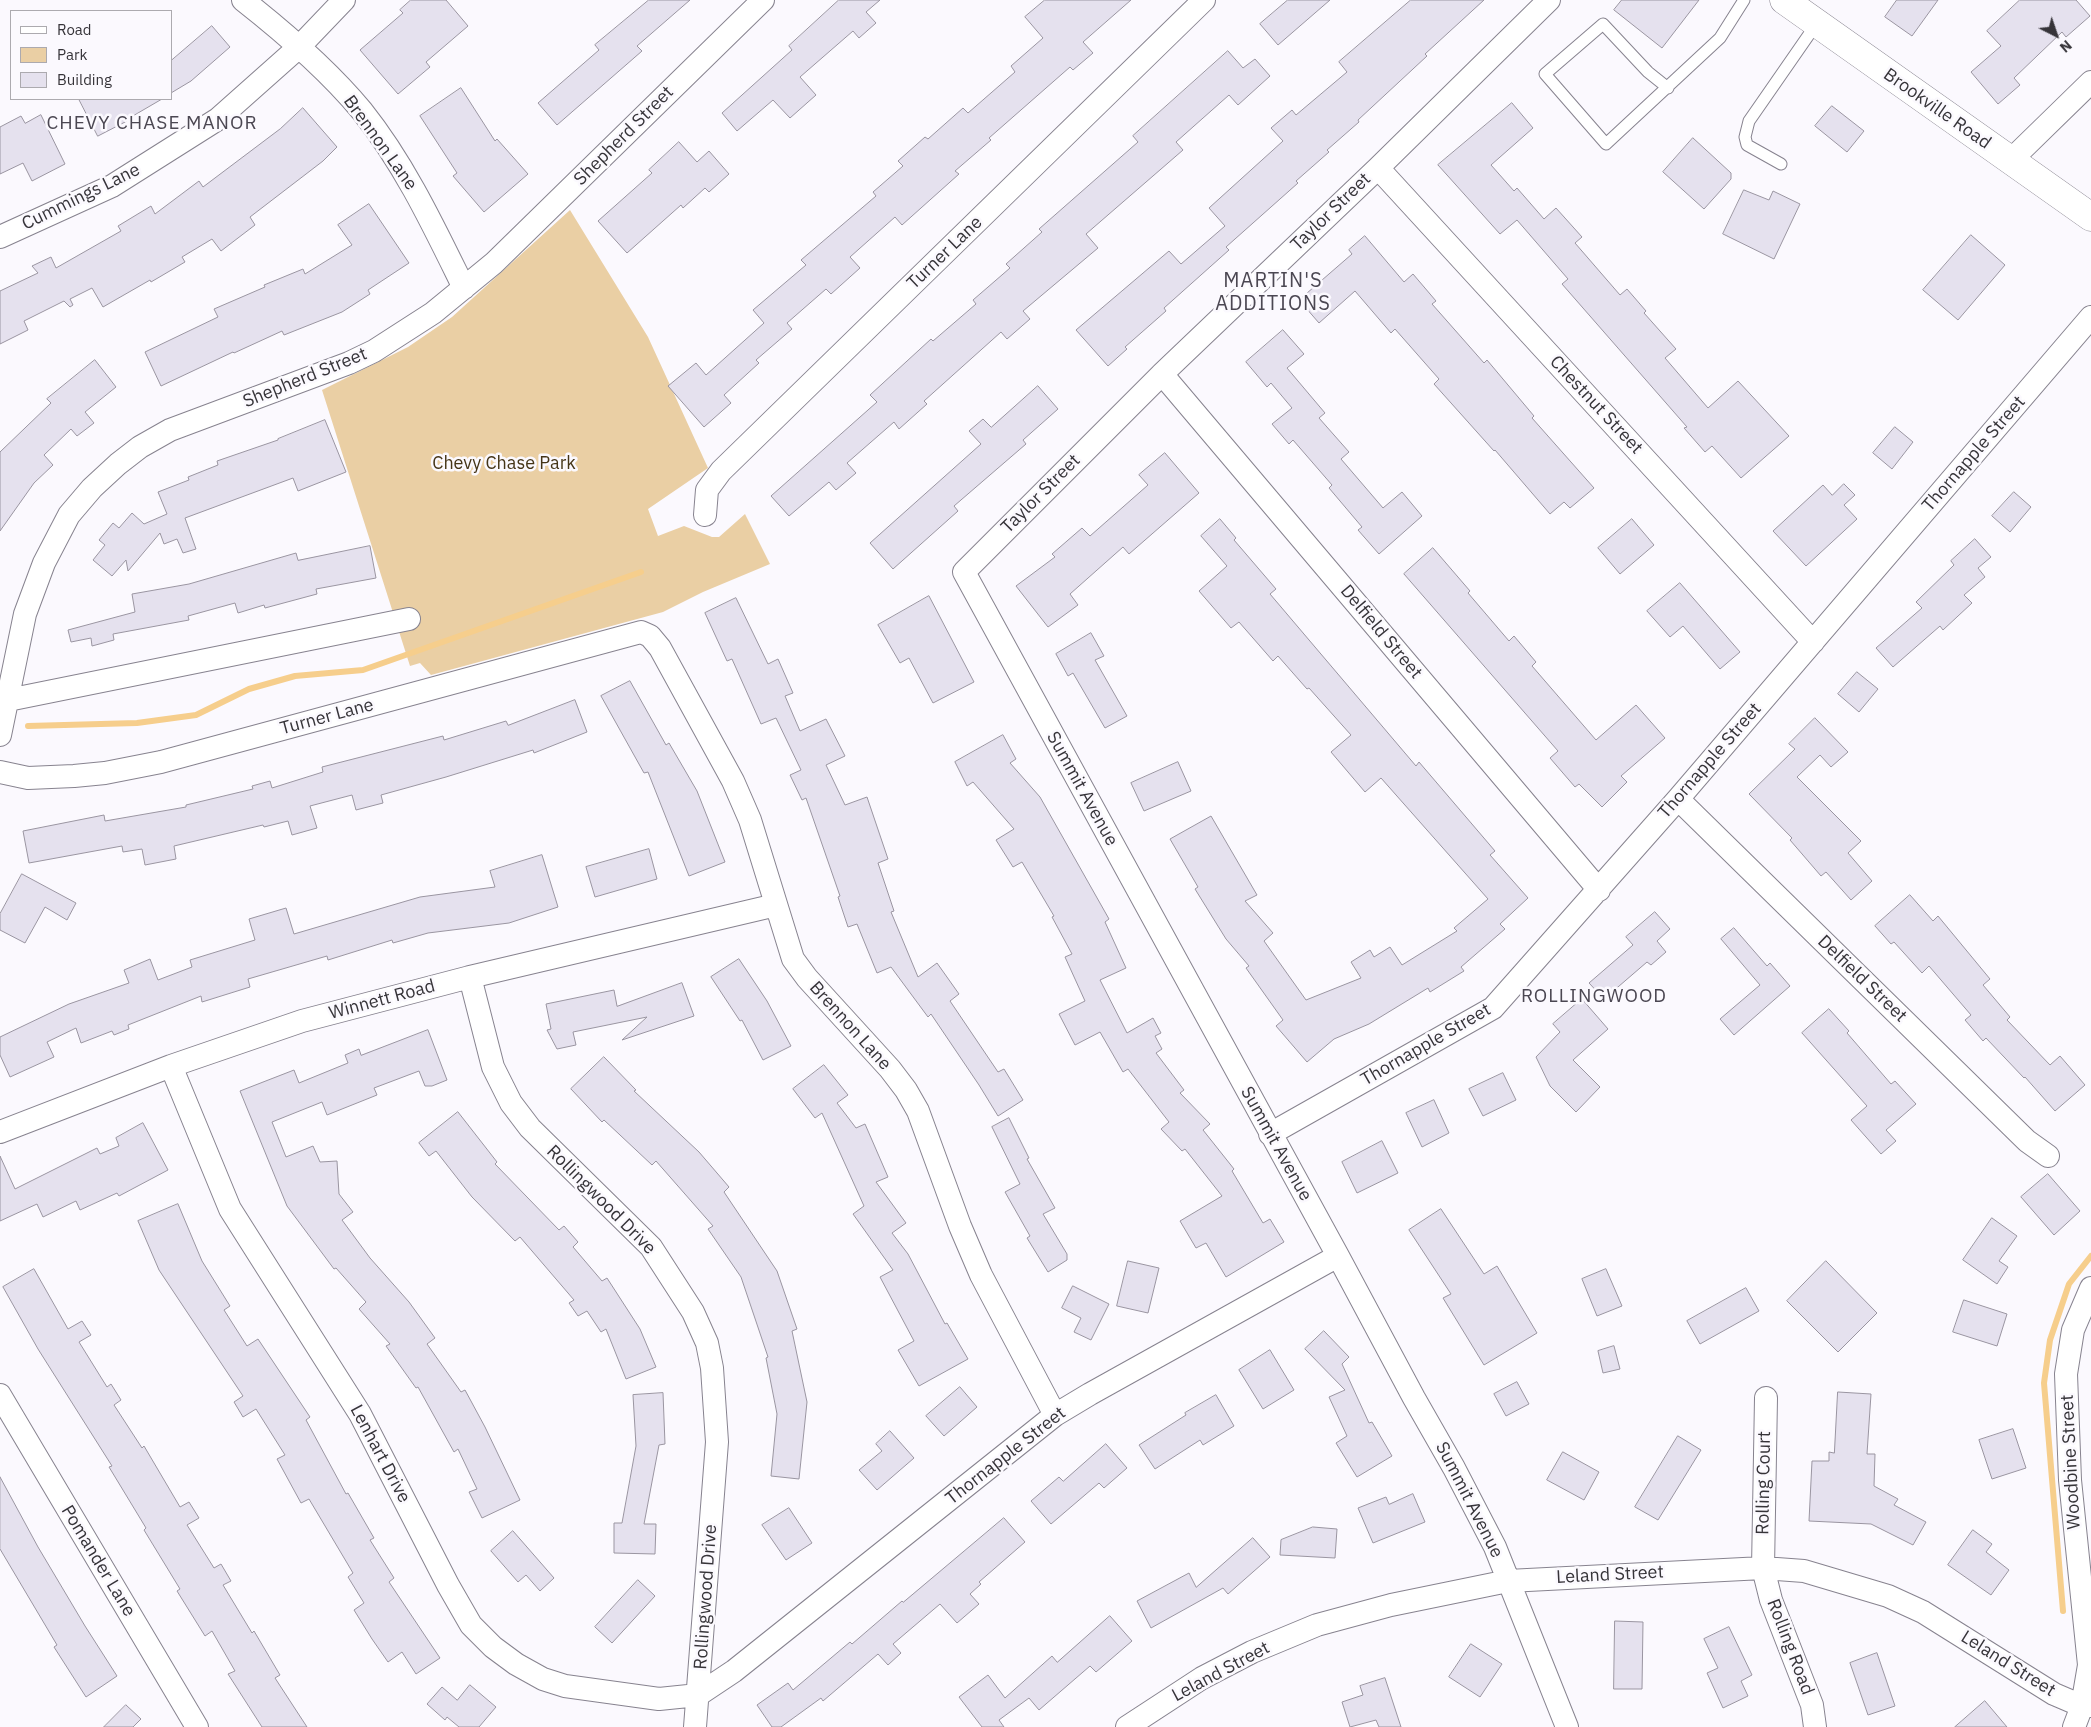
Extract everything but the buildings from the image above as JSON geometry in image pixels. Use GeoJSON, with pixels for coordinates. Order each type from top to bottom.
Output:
{"type":"FeatureCollection","features":[{"type":"Feature","properties":{"kind":"main road","name":"Brookville Road"},"geometry":{"type":"LineString","coordinates":[[1784,0],[2091,217]]}},
{"type":"Feature","properties":{"kind":"street","name":"Brennon Lane"},"geometry":{"type":"LineString","coordinates":[[243,0],[299,47],[362,111],[396,159],[420,200],[464,288]]}},
{"type":"Feature","properties":{"kind":"street","name":"Cummings Lane"},"geometry":{"type":"LineString","coordinates":[[0,237],[112,186],[218,119],[299,47],[344,0]]}},
{"type":"Feature","properties":{"kind":"street","name":"Shepherd Street"},"geometry":{"type":"LineString","coordinates":[[0,735],[26,614],[44,563],[70,515],[92,488],[140,447],[170,430],[348,364],[400,335],[433,313],[494,263],[763,0]]}},
{"type":"Feature","properties":{"kind":"street","name":"Turner Lane"},"geometry":{"type":"LineString","coordinates":[[705,516],[708,490],[721,471],[1204,0]]}},
{"type":"Feature","properties":{"kind":"street","name":"Taylor Street"},"geometry":{"type":"LineString","coordinates":[[964,572],[1162,374],[1378,168],[1549,0]]}},
{"type":"Feature","properties":{"kind":"street"},"geometry":{"type":"LineString","coordinates":[[2012,160],[2091,82]]}},
{"type":"Feature","properties":{"kind":"street","name":"Chestnut Street"},"geometry":{"type":"LineString","coordinates":[[1378,168],[1813,642]]}},
{"type":"Feature","properties":{"kind":"street","name":"Thornapple Street"},"geometry":{"type":"LineString","coordinates":[[1270,1134],[1493,1008],[1678,799],[2091,317]]}},
{"type":"Feature","properties":{"kind":"street","name":"Delfield Street"},"geometry":{"type":"LineString","coordinates":[[1162,374],[1599,890]]}},
{"type":"Feature","properties":{"kind":"street","name":"Summit Avenue"},"geometry":{"type":"LineString","coordinates":[[964,572],[1414,1398],[1454,1468],[1495,1547],[1568,1727]]}},
{"type":"Feature","properties":{"kind":"street"},"geometry":{"type":"LineString","coordinates":[[8,700],[409,619]]}},
{"type":"Feature","properties":{"kind":"street","name":"Turner Lane"},"geometry":{"type":"LineString","coordinates":[[0,772],[28,778],[74,776],[105,773],[161,762],[641,632],[650,636]]}},
{"type":"Feature","properties":{"kind":"street","name":"Brennon Lane"},"geometry":{"type":"LineString","coordinates":[[650,636],[660,648],[733,781],[750,820],[794,959],[807,978],[890,1069],[906,1090],[918,1111],[960,1226],[982,1275],[1056,1415]]}},
{"type":"Feature","properties":{"kind":"street","name":"Delfield Street"},"geometry":{"type":"LineString","coordinates":[[1678,799],[2027,1142],[2048,1156]]}},
{"type":"Feature","properties":{"kind":"street","name":"Winnett Road"},"geometry":{"type":"LineString","coordinates":[[0,1132],[171,1066],[302,1020],[470,977],[776,905]]}},
{"type":"Feature","properties":{"kind":"street","name":"Rollingwood Drive"},"geometry":{"type":"LineString","coordinates":[[470,977],[493,1067],[511,1103],[530,1128],[651,1246],[692,1312],[706,1343],[712,1368],[717,1442],[695,1727]]}},
{"type":"Feature","properties":{"kind":"street","name":"Lenhart Drive"},"geometry":{"type":"LineString","coordinates":[[171,1066],[230,1209],[360,1414],[448,1585],[471,1625],[493,1647],[516,1664],[543,1679],[565,1686],[659,1699],[698,1695]]}},
{"type":"Feature","properties":{"kind":"street","name":"Thornapple Street"},"geometry":{"type":"LineString","coordinates":[[698,1695],[734,1671],[1056,1415],[1090,1394],[1338,1256]]}},
{"type":"Feature","properties":{"kind":"street","name":"Woodbine Street"},"geometry":{"type":"LineString","coordinates":[[2074,1727],[2086,1706],[2088,1665],[2070,1480],[2066,1374],[2073,1330],[2091,1288]]}},
{"type":"Feature","properties":{"kind":"street","name":"Pomander Lane"},"geometry":{"type":"LineString","coordinates":[[0,1395],[197,1727]]}},
{"type":"Feature","properties":{"kind":"street","name":"Rolling Court"},"geometry":{"type":"LineString","coordinates":[[1762,1568],[1766,1398]]}},
{"type":"Feature","properties":{"kind":"street","name":"Leland Street"},"geometry":{"type":"LineString","coordinates":[[1127,1727],[1211,1674],[1252,1652],[1317,1625],[1391,1605],[1508,1581],[1762,1568],[1804,1571],[1888,1596],[1924,1612],[2054,1694],[2086,1706]]}},
{"type":"Feature","properties":{"kind":"street","name":"Rolling Road"},"geometry":{"type":"LineString","coordinates":[[1762,1568],[1770,1600],[1812,1705],[1816,1727]]}},
{"type":"Feature","properties":{"kind":"lane"},"geometry":{"type":"LineString","coordinates":[[1668,88],[1648,72],[1603,24],[1545,74],[1606,144],[1668,88],[1720,38],[1744,0]]}},
{"type":"Feature","properties":{"kind":"lane"},"geometry":{"type":"LineString","coordinates":[[1781,164],[1747,145],[1745,137],[1749,121],[1817,23]]}},
{"type":"Feature","properties":{"kind":"green space","name":"Chevy Chase Park"},"geometry":{"type":"Polygon","coordinates":[[[570,210],[648,337],[708,468],[648,509],[658,536],[684,526],[712,537],[719,537],[745,514],[770,564],[703,592],[663,612],[431,675],[420,663],[410,666],[322,390],[408,347],[452,317],[570,210]]]}},
{"type":"Feature","properties":{"kind":"waterway"},"geometry":{"type":"LineString","coordinates":[[28,726],[137,723],[196,715],[249,689],[295,676],[363,670],[641,572]]}},
{"type":"Feature","properties":{"kind":"waterway"},"geometry":{"type":"LineString","coordinates":[[2063,1611],[2044,1383],[2050,1340],[2069,1284],[2091,1256]]}},
{"type":"Feature","properties":{"kind":"district","name":"CHEVY CHASE MANOR"},"geometry":{"type":"Point","coordinates":[152,124]}},
{"type":"Feature","properties":{"kind":"district","name":"MARTIN'S ADDITIONS"},"geometry":{"type":"Point","coordinates":[1273,292]}},
{"type":"Feature","properties":{"kind":"district","name":"ROLLINGWOOD"},"geometry":{"type":"Point","coordinates":[1594,997]}}]}
